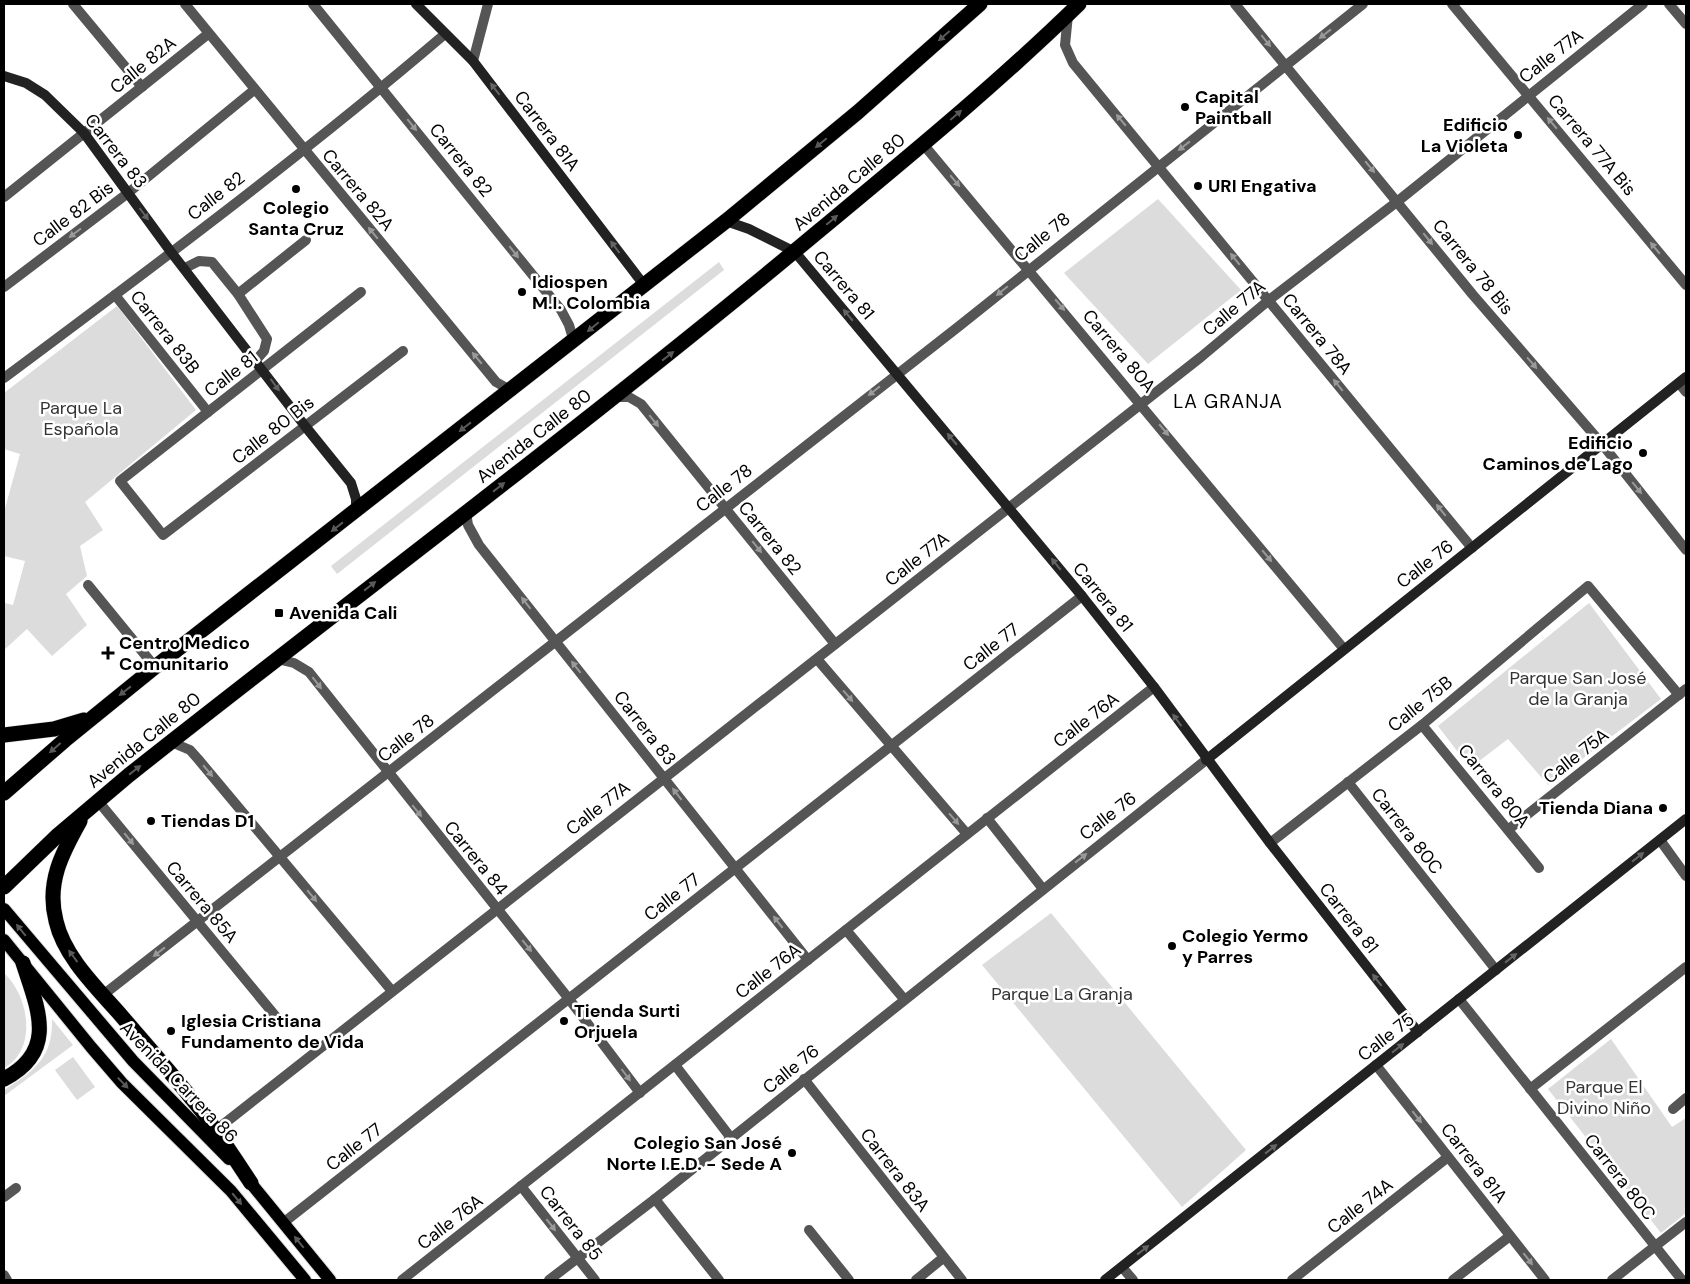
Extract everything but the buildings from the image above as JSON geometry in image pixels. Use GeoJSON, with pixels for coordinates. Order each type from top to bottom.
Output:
{"type":"FeatureCollection","features":[{"type":"Feature","properties":{"kind":"highway"},"geometry":{"type":"LineString","coordinates":[[4,793],[92,717],[155,667],[574,342],[726,221],[858,112],[980,4]]}},
{"type":"Feature","properties":{"kind":"highway","name":"Avenida Calle 80"},"geometry":{"type":"LineString","coordinates":[[4,887],[92,806],[171,742],[616,396],[795,252],[923,144],[1079,4]]}},
{"type":"Feature","properties":{"kind":"highway"},"geometry":{"type":"LineString","coordinates":[[4,735],[54,729],[92,717]]}},
{"type":"Feature","properties":{"kind":"highway"},"geometry":{"type":"LineString","coordinates":[[92,806],[57,865],[53,898],[56,921],[67,948],[103,995],[193,1100],[212,1133],[251,1183]]}},
{"type":"Feature","properties":{"kind":"highway"},"geometry":{"type":"LineString","coordinates":[[4,1079],[26,1064],[39,1044],[39,1019],[23,963]]}},
{"type":"Feature","properties":{"kind":"main road","name":"Avenida Carrera 86"},"geometry":{"type":"LineString","coordinates":[[4,909],[109,1034],[212,1133]]}},
{"type":"Feature","properties":{"kind":"main road"},"geometry":{"type":"LineString","coordinates":[[4,940],[90,1047],[122,1082],[231,1191],[305,1280]]}},
{"type":"Feature","properties":{"kind":"main road"},"geometry":{"type":"LineString","coordinates":[[251,1183],[330,1280]]}},
{"type":"Feature","properties":{"kind":"street","name":"Carrera 82A"},"geometry":{"type":"LineString","coordinates":[[185,4],[496,382],[512,390]]}},
{"type":"Feature","properties":{"kind":"street","name":"Carrera 82"},"geometry":{"type":"LineString","coordinates":[[313,4],[561,310],[569,324],[574,342]]}},
{"type":"Feature","properties":{"kind":"street","name":"Carrera 81A"},"geometry":{"type":"LineString","coordinates":[[416,4],[473,61],[644,285]]}},
{"type":"Feature","properties":{"kind":"street"},"geometry":{"type":"LineString","coordinates":[[473,61],[488,4]]}},
{"type":"Feature","properties":{"kind":"street","name":"Carrera 78 Bis"},"geometry":{"type":"LineString","coordinates":[[1235,4],[1477,299],[1602,444],[1686,550]]}},
{"type":"Feature","properties":{"kind":"street","name":"Calle 78"},"geometry":{"type":"LineString","coordinates":[[103,995],[896,374],[1363,4]]}},
{"type":"Feature","properties":{"kind":"street","name":"Carrera 77A Bis"},"geometry":{"type":"LineString","coordinates":[[1452,4],[1529,94],[1686,286]]}},
{"type":"Feature","properties":{"kind":"street","name":"Calle 77A"},"geometry":{"type":"LineString","coordinates":[[212,1133],[496,908],[817,659],[1142,403],[1268,300],[1398,201],[1643,4]]}},
{"type":"Feature","properties":{"kind":"street"},"geometry":{"type":"LineString","coordinates":[[1669,4],[1686,24]]}},
{"type":"Feature","properties":{"kind":"street"},"geometry":{"type":"LineString","coordinates":[[75,5],[142,86]]}},
{"type":"Feature","properties":{"kind":"street","name":"Carrera 78A"},"geometry":{"type":"LineString","coordinates":[[1068,15],[1066,45],[1073,63],[1160,165],[1268,300],[1472,548]]}},
{"type":"Feature","properties":{"kind":"street","name":"Calle 82A"},"geometry":{"type":"LineString","coordinates":[[4,197],[208,34]]}},
{"type":"Feature","properties":{"kind":"street","name":"Calle 82"},"geometry":{"type":"LineString","coordinates":[[4,378],[115,295],[303,149],[382,87],[444,34]]}},
{"type":"Feature","properties":{"kind":"street","name":"Carrera 83"},"geometry":{"type":"LineString","coordinates":[[4,76],[26,83],[45,94],[84,133],[171,252],[351,483],[356,499],[356,512]]}},
{"type":"Feature","properties":{"kind":"street","name":"Calle 82 Bis"},"geometry":{"type":"LineString","coordinates":[[4,287],[128,193],[254,90]]}},
{"type":"Feature","properties":{"kind":"street","name":"Carrera 80A"},"geometry":{"type":"LineString","coordinates":[[923,144],[1142,403],[1344,650]]}},
{"type":"Feature","properties":{"kind":"street","name":"Carrera 81"},"geometry":{"type":"LineString","coordinates":[[726,221],[757,233],[795,252],[1082,596],[1154,687],[1206,760],[1270,844],[1418,1032]]}},
{"type":"Feature","properties":{"kind":"street"},"geometry":{"type":"LineString","coordinates":[[238,294],[306,240]]}},
{"type":"Feature","properties":{"kind":"street"},"geometry":{"type":"LineString","coordinates":[[185,268],[199,262],[212,262],[238,294],[267,339],[264,351],[256,360]]}},
{"type":"Feature","properties":{"kind":"street","name":"Calle 81"},"geometry":{"type":"LineString","coordinates":[[164,535],[120,481],[361,292]]}},
{"type":"Feature","properties":{"kind":"street","name":"Carrera 83B"},"geometry":{"type":"LineString","coordinates":[[115,295],[208,412]]}},
{"type":"Feature","properties":{"kind":"street","name":"Calle 80 Bis"},"geometry":{"type":"LineString","coordinates":[[164,535],[403,352]]}},
{"type":"Feature","properties":{"kind":"street"},"geometry":{"type":"LineString","coordinates":[[1683,380],[1686,392]]}},
{"type":"Feature","properties":{"kind":"street","name":"Calle 76"},"geometry":{"type":"LineString","coordinates":[[550,1280],[655,1199],[1683,380]]}},
{"type":"Feature","properties":{"kind":"street","name":"Carrera 82"},"geometry":{"type":"LineString","coordinates":[[616,396],[629,397],[640,404],[835,644]]}},
{"type":"Feature","properties":{"kind":"street","name":"Carrera 83"},"geometry":{"type":"LineString","coordinates":[[466,512],[468,525],[479,545],[808,960]]}},
{"type":"Feature","properties":{"kind":"street"},"geometry":{"type":"LineString","coordinates":[[88,585],[155,667]]}},
{"type":"Feature","properties":{"kind":"street","name":"Calle 75B"},"geometry":{"type":"LineString","coordinates":[[1270,844],[1422,725],[1588,586],[1683,692]]}},
{"type":"Feature","properties":{"kind":"street","name":"Calle 77"},"geometry":{"type":"LineString","coordinates":[[283,1223],[1082,596]]}},
{"type":"Feature","properties":{"kind":"street","name":"Carrera 84"},"geometry":{"type":"LineString","coordinates":[[277,659],[294,663],[309,672],[387,773],[569,999],[640,1093]]}},
{"type":"Feature","properties":{"kind":"street"},"geometry":{"type":"LineString","coordinates":[[817,659],[968,834]]}},
{"type":"Feature","properties":{"kind":"street","name":"Calle 76A"},"geometry":{"type":"LineString","coordinates":[[402,1280],[1154,687]]}},
{"type":"Feature","properties":{"kind":"street","name":"Calle 75A"},"geometry":{"type":"LineString","coordinates":[[1509,829],[1683,692]]}},
{"type":"Feature","properties":{"kind":"street","name":"Carrera 80A"},"geometry":{"type":"LineString","coordinates":[[1422,725],[1539,868]]}},
{"type":"Feature","properties":{"kind":"street"},"geometry":{"type":"LineString","coordinates":[[171,742],[183,746],[198,759],[392,991]]}},
{"type":"Feature","properties":{"kind":"street","name":"Carrera 80C"},"geometry":{"type":"LineString","coordinates":[[1348,782],[1496,970]]}},
{"type":"Feature","properties":{"kind":"street","name":"Carrera 85A"},"geometry":{"type":"LineString","coordinates":[[92,806],[197,922],[282,1024]]}},
{"type":"Feature","properties":{"kind":"street"},"geometry":{"type":"LineString","coordinates":[[987,818],[1043,889]]}},
{"type":"Feature","properties":{"kind":"street","name":"Calle 75"},"geometry":{"type":"LineString","coordinates":[[1105,1280],[1686,819]]}},
{"type":"Feature","properties":{"kind":"street"},"geometry":{"type":"LineString","coordinates":[[1660,840],[1686,876]]}},
{"type":"Feature","properties":{"kind":"street"},"geometry":{"type":"LineString","coordinates":[[846,930],[904,999]]}},
{"type":"Feature","properties":{"kind":"street"},"geometry":{"type":"LineString","coordinates":[[1530,1089],[1686,967]]}},
{"type":"Feature","properties":{"kind":"street","name":"Carrera 80C"},"geometry":{"type":"LineString","coordinates":[[1459,999],[1682,1280]]}},
{"type":"Feature","properties":{"kind":"street"},"geometry":{"type":"LineString","coordinates":[[675,1065],[731,1138]]}},
{"type":"Feature","properties":{"kind":"street","name":"Carrera 81A"},"geometry":{"type":"LineString","coordinates":[[1376,1065],[1545,1280]]}},
{"type":"Feature","properties":{"kind":"street","name":"Carrera 83A"},"geometry":{"type":"LineString","coordinates":[[804,1079],[962,1280]]}},
{"type":"Feature","properties":{"kind":"street"},"geometry":{"type":"LineString","coordinates":[[1673,1109],[1686,1098]]}},
{"type":"Feature","properties":{"kind":"street","name":"Calle 74A"},"geometry":{"type":"LineString","coordinates":[[1292,1280],[1448,1157]]}},
{"type":"Feature","properties":{"kind":"street","name":"Carrera 85"},"geometry":{"type":"LineString","coordinates":[[521,1186],[595,1280]]}},
{"type":"Feature","properties":{"kind":"street"},"geometry":{"type":"LineString","coordinates":[[4,1197],[16,1188]]}},
{"type":"Feature","properties":{"kind":"street"},"geometry":{"type":"LineString","coordinates":[[655,1199],[719,1280]]}},
{"type":"Feature","properties":{"kind":"street"},"geometry":{"type":"LineString","coordinates":[[1612,1280],[1686,1222]]}},
{"type":"Feature","properties":{"kind":"street"},"geometry":{"type":"LineString","coordinates":[[809,1230],[849,1280]]}},
{"type":"Feature","properties":{"kind":"street"},"geometry":{"type":"LineString","coordinates":[[1453,1280],[1510,1236]]}},
{"type":"Feature","properties":{"kind":"street"},"geometry":{"type":"LineString","coordinates":[[916,1280],[944,1258]]}},
{"type":"Feature","properties":{"kind":"street"},"geometry":{"type":"LineString","coordinates":[[1122,1266],[1133,1280]]}},
{"type":"Feature","properties":{"kind":"street"},"geometry":{"type":"LineString","coordinates":[[4,1275],[7,1280]]}},
{"type":"Feature","properties":{"kind":"green space"},"geometry":{"type":"Polygon","coordinates":[[[1158,199],[1241,290],[1148,364],[1064,273],[1158,199]]]}},
{"type":"Feature","properties":{"kind":"green space"},"geometry":{"type":"Polygon","coordinates":[[[719,262],[724,270],[337,574],[331,566],[719,262]]]}},
{"type":"Feature","properties":{"kind":"green space","name":"Parque La Española"},"geometry":{"type":"Polygon","coordinates":[[[117,306],[196,410],[85,502],[103,530],[80,546],[87,576],[66,594],[87,625],[52,656],[27,629],[4,650],[4,603],[13,605],[25,561],[4,556],[4,512],[20,454],[4,449],[4,393],[117,306]]]}},
{"type":"Feature","properties":{"kind":"green space","name":"Parque San José de la Granja"},"geometry":{"type":"Polygon","coordinates":[[[1589,603],[1661,699],[1548,785],[1508,739],[1470,768],[1438,726],[1589,603]]]}},
{"type":"Feature","properties":{"kind":"green space","name":"Parque La Granja"},"geometry":{"type":"Polygon","coordinates":[[[1051,913],[1246,1150],[1182,1207],[982,965],[1051,913]]]}},
{"type":"Feature","properties":{"kind":"green space"},"geometry":{"type":"Polygon","coordinates":[[[4,973],[13,983],[24,1008],[26,1036],[22,1048],[15,1059],[4,1068],[4,973]]]}},
{"type":"Feature","properties":{"kind":"green space"},"geometry":{"type":"Polygon","coordinates":[[[52,1019],[73,1045],[4,1096],[4,1090],[33,1069],[45,1054],[49,1044],[52,1019]]]}},
{"type":"Feature","properties":{"kind":"green space","name":"Parque El Divino Niño"},"geometry":{"type":"Polygon","coordinates":[[[1611,1039],[1672,1127],[1686,1118],[1686,1213],[1661,1233],[1548,1089],[1611,1039]]]}},
{"type":"Feature","properties":{"kind":"green space"},"geometry":{"type":"Polygon","coordinates":[[[73,1057],[95,1087],[77,1100],[55,1070],[73,1057]]]}},
{"type":"Feature","properties":{"kind":"place","name":"Capital Paintball"},"geometry":{"type":"Point","coordinates":[1185,107]}},
{"type":"Feature","properties":{"kind":"place","name":"Edificio La Violeta"},"geometry":{"type":"Point","coordinates":[1518,135]}},
{"type":"Feature","properties":{"kind":"place","name":"URI Engativa"},"geometry":{"type":"Point","coordinates":[1198,186]}},
{"type":"Feature","properties":{"kind":"place","name":"Colegio Santa Cruz"},"geometry":{"type":"Point","coordinates":[296,189]}},
{"type":"Feature","properties":{"kind":"place","name":"Idiospen M.I. Colombia"},"geometry":{"type":"Point","coordinates":[522,292]}},
{"type":"Feature","properties":{"kind":"place","name":"Edificio Caminos de Lago"},"geometry":{"type":"Point","coordinates":[1643,453]}},
{"type":"Feature","properties":{"kind":"place","name":"Avenida Cali"},"geometry":{"type":"Point","coordinates":[279,613]}},
{"type":"Feature","properties":{"kind":"place","name":"Centro Medico Comunitario"},"geometry":{"type":"Point","coordinates":[108,653]}},
{"type":"Feature","properties":{"kind":"place","name":"Tienda Diana"},"geometry":{"type":"Point","coordinates":[1663,808]}},
{"type":"Feature","properties":{"kind":"place","name":"Tiendas D1"},"geometry":{"type":"Point","coordinates":[151,821]}},
{"type":"Feature","properties":{"kind":"place","name":"Colegio Yermo y Parres"},"geometry":{"type":"Point","coordinates":[1172,946]}},
{"type":"Feature","properties":{"kind":"place","name":"Tienda Surti Orjuela"},"geometry":{"type":"Point","coordinates":[564,1021]}},
{"type":"Feature","properties":{"kind":"place","name":"Iglesia Cristiana Fundamento de Vida"},"geometry":{"type":"Point","coordinates":[171,1031]}},
{"type":"Feature","properties":{"kind":"place","name":"Colegio San José Norte I.E.D. - Sede A"},"geometry":{"type":"Point","coordinates":[792,1153]}},
{"type":"Feature","properties":{"kind":"district","name":"LA GRANJA"},"geometry":{"type":"Point","coordinates":[1228,401]}}]}
